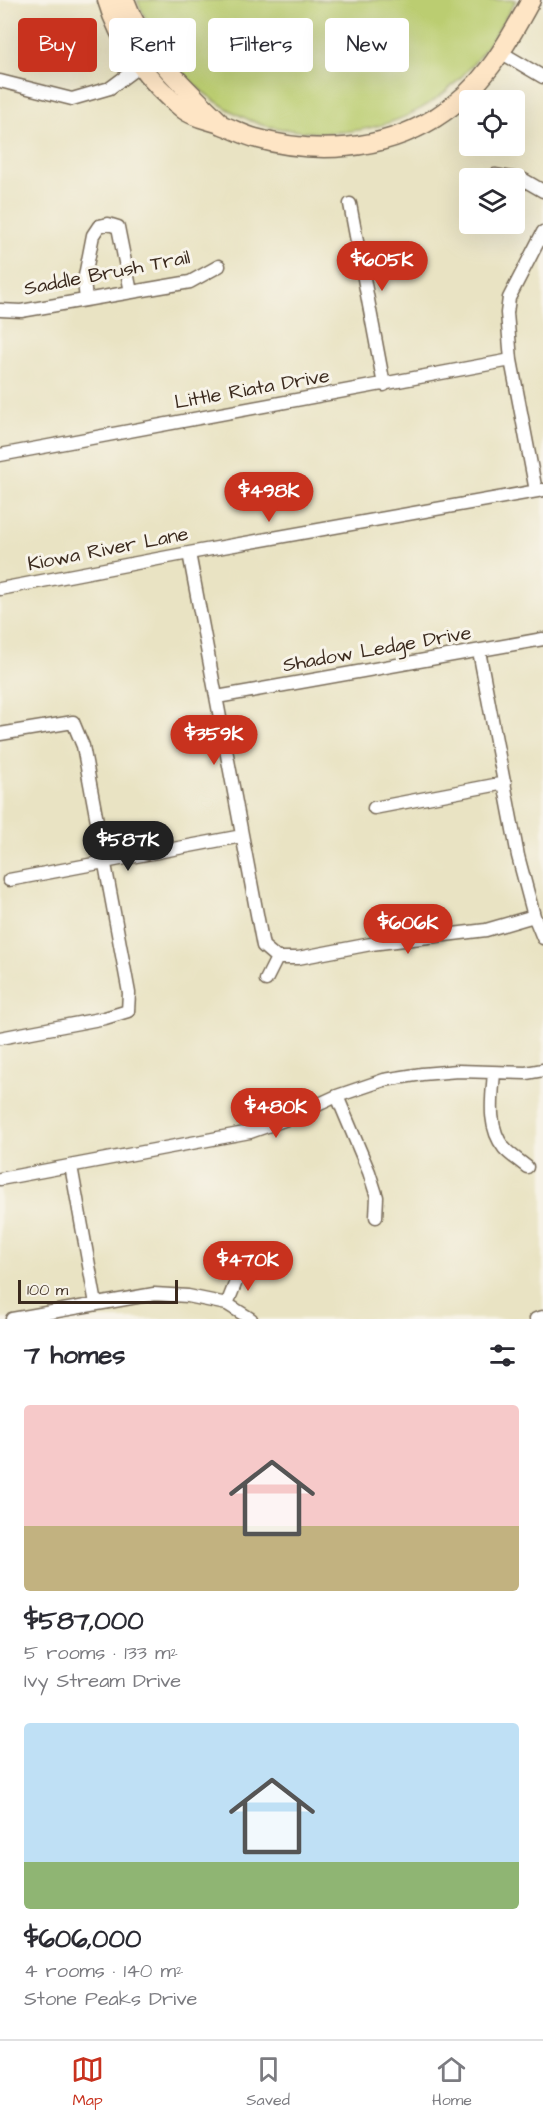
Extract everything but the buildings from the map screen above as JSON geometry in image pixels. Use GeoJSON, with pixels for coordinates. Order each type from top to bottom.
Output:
{"type":"FeatureCollection","features":[{"type":"Feature","properties":{"kind":"street"},"geometry":{"type":"LineString","coordinates":[[107,0],[115,18]]}},
{"type":"Feature","properties":{"kind":"street"},"geometry":{"type":"LineString","coordinates":[[125,0],[133,18]]}},
{"type":"Feature","properties":{"kind":"street"},"geometry":{"type":"LineString","coordinates":[[166,72],[223,125],[254,138],[313,149],[360,146],[411,131],[436,117],[474,86],[502,53],[531,0]]}},
{"type":"Feature","properties":{"kind":"street"},"geometry":{"type":"LineString","coordinates":[[502,53],[543,76]]}},
{"type":"Feature","properties":{"kind":"street"},"geometry":{"type":"LineString","coordinates":[[0,81],[72,99],[110,88],[131,72]]}},
{"type":"Feature","properties":{"kind":"street"},"geometry":{"type":"LineString","coordinates":[[525,181],[543,191]]}},
{"type":"Feature","properties":{"kind":"street"},"geometry":{"type":"LineString","coordinates":[[350,204],[384,385]]}},
{"type":"Feature","properties":{"kind":"street"},"geometry":{"type":"LineString","coordinates":[[86,300],[84,281],[93,235],[99,226],[108,224],[118,227],[131,292]]}},
{"type":"Feature","properties":{"kind":"street"},"geometry":{"type":"LineString","coordinates":[[539,491],[511,360],[507,313],[509,298],[543,232]]}},
{"type":"Feature","properties":{"kind":"street","name":"Saddle Brush Trail"},"geometry":{"type":"LineString","coordinates":[[0,310],[21,311],[190,282],[219,266]]}},
{"type":"Feature","properties":{"kind":"street","name":"Little Riata Drive"},"geometry":{"type":"LineString","coordinates":[[0,455],[511,360]]}},
{"type":"Feature","properties":{"kind":"street","name":"Kiowa River Lane"},"geometry":{"type":"LineString","coordinates":[[0,589],[539,491]]}},
{"type":"Feature","properties":{"kind":"street"},"geometry":{"type":"LineString","coordinates":[[189,553],[263,946],[277,958],[298,958],[371,944],[486,930],[534,916]]}},
{"type":"Feature","properties":{"kind":"street","name":"Shadow Ledge Drive"},"geometry":{"type":"LineString","coordinates":[[217,697],[543,639]]}},
{"type":"Feature","properties":{"kind":"street"},"geometry":{"type":"LineString","coordinates":[[479,651],[518,856],[534,916],[543,938]]}},
{"type":"Feature","properties":{"kind":"street"},"geometry":{"type":"LineString","coordinates":[[0,734],[73,722],[83,746],[129,993],[128,1011],[105,1018],[0,1038]]}},
{"type":"Feature","properties":{"kind":"street"},"geometry":{"type":"LineString","coordinates":[[374,808],[505,783]]}},
{"type":"Feature","properties":{"kind":"street"},"geometry":{"type":"LineString","coordinates":[[9,880],[242,836]]}},
{"type":"Feature","properties":{"kind":"street"},"geometry":{"type":"LineString","coordinates":[[266,980],[277,958]]}},
{"type":"Feature","properties":{"kind":"street"},"geometry":{"type":"LineString","coordinates":[[0,1179],[250,1132],[287,1119],[337,1096],[384,1080],[458,1071],[494,1073],[543,1070]]}},
{"type":"Feature","properties":{"kind":"street"},"geometry":{"type":"LineString","coordinates":[[494,1073],[492,1111],[495,1131],[504,1148],[527,1167]]}},
{"type":"Feature","properties":{"kind":"street"},"geometry":{"type":"LineString","coordinates":[[337,1096],[369,1172],[377,1197],[376,1217]]}},
{"type":"Feature","properties":{"kind":"street"},"geometry":{"type":"LineString","coordinates":[[71,1166],[96,1304]]}},
{"type":"Feature","properties":{"kind":"street"},"geometry":{"type":"LineString","coordinates":[[227,1304],[241,1269]]}},
{"type":"Feature","properties":{"kind":"street"},"geometry":{"type":"LineString","coordinates":[[12,1319],[154,1294],[188,1296],[227,1304],[251,1319]]}},
{"type":"Feature","properties":{"kind":"street"},"geometry":{"type":"LineString","coordinates":[[536,1319],[543,1317]]}},
{"type":"Feature","properties":{"kind":"green space"},"geometry":{"type":"Polygon","coordinates":[[[137,0],[516,0],[490,42],[470,68],[433,101],[416,111],[380,125],[361,130],[323,133],[262,125],[213,100],[181,72],[196,72],[196,18],[146,18],[137,0]]]}}]}
